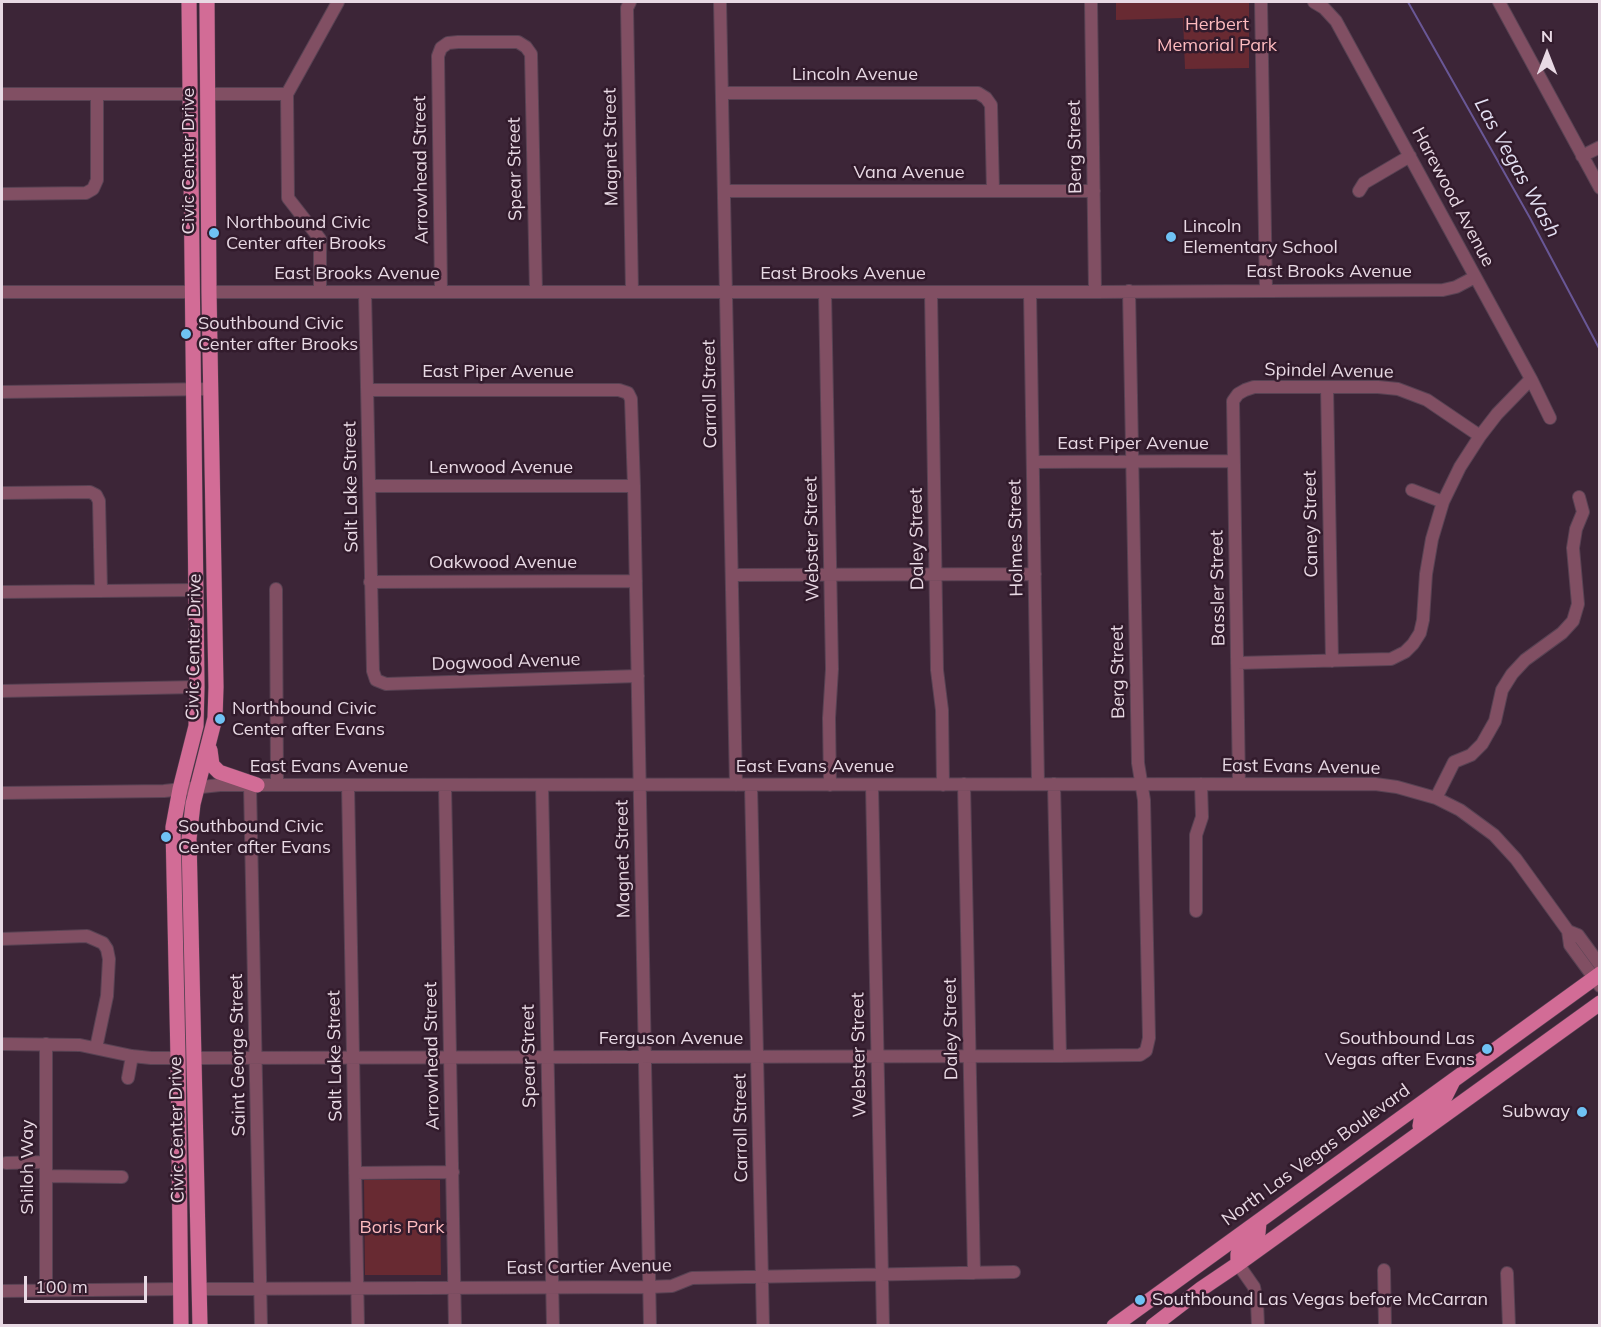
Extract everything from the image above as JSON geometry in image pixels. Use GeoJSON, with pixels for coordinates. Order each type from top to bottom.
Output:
{"type":"FeatureCollection","features":[{"type":"Feature","properties":{"kind":"main road","name":"Civic Center Drive"},"geometry":{"type":"LineString","coordinates":[[189,2],[193,240],[200,249],[201,292],[210,320],[216,625],[215,718],[193,804],[189,839],[200,1326]]}},
{"type":"Feature","properties":{"kind":"main road","name":"Civic Center Drive"},"geometry":{"type":"LineString","coordinates":[[181,1326],[178,1058],[172,850],[173,827],[180,789],[196,726],[194,390],[208,149],[207,2]]}},
{"type":"Feature","properties":{"kind":"main road"},"geometry":{"type":"LineString","coordinates":[[190,46],[200,86],[208,94]]}},
{"type":"Feature","properties":{"kind":"main road"},"geometry":{"type":"LineString","coordinates":[[191,94],[199,100],[208,149]]}},
{"type":"Feature","properties":{"kind":"main road"},"geometry":{"type":"LineString","coordinates":[[195,590],[202,591],[206,595],[206,603],[216,625]]}},
{"type":"Feature","properties":{"kind":"main road"},"geometry":{"type":"LineString","coordinates":[[211,737],[211,759],[214,769],[254,785]]}},
{"type":"Feature","properties":{"kind":"main road","name":"North Las Vegas Boulevard"},"geometry":{"type":"LineString","coordinates":[[1115,1325],[1598,976]]}},
{"type":"Feature","properties":{"kind":"main road"},"geometry":{"type":"LineString","coordinates":[[176,1002],[186,1048],[191,1057],[195,1058]]}},
{"type":"Feature","properties":{"kind":"main road"},"geometry":{"type":"LineString","coordinates":[[1153,1326],[1194,1294],[1599,1003]]}},
{"type":"Feature","properties":{"kind":"main road"},"geometry":{"type":"LineString","coordinates":[[178,1058],[186,1064],[186,1075],[196,1119]]}},
{"type":"Feature","properties":{"kind":"main road"},"geometry":{"type":"LineString","coordinates":[[1422,1130],[1421,1120],[1444,1099],[1454,1079]]}},
{"type":"Feature","properties":{"kind":"main road"},"geometry":{"type":"LineString","coordinates":[[1378,1162],[1385,1148],[1403,1131],[1404,1124],[1401,1117]]}},
{"type":"Feature","properties":{"kind":"main road"},"geometry":{"type":"LineString","coordinates":[[179,1197],[185,1203],[190,1283],[199,1289]]}},
{"type":"Feature","properties":{"kind":"main road"},"geometry":{"type":"LineString","coordinates":[[1238,1264],[1240,1249],[1258,1233],[1260,1219]]}},
{"type":"Feature","properties":{"kind":"main road"},"geometry":{"type":"LineString","coordinates":[[1194,1294],[1197,1284],[1222,1261],[1221,1247]]}},
{"type":"Feature","properties":{"kind":"main road"},"geometry":{"type":"LineString","coordinates":[[180,1289],[188,1291],[190,1296],[190,1326]]}},
{"type":"Feature","properties":{"kind":"street"},"geometry":{"type":"LineString","coordinates":[[320,292],[320,239],[288,198],[287,94],[338,2]]}},
{"type":"Feature","properties":{"kind":"street","name":"Magnet Street"},"geometry":{"type":"LineString","coordinates":[[630,2],[627,8],[632,292]]}},
{"type":"Feature","properties":{"kind":"street","name":"Carroll Street"},"geometry":{"type":"LineString","coordinates":[[720,2],[736,785]]}},
{"type":"Feature","properties":{"kind":"street","name":"Berg Street"},"geometry":{"type":"LineString","coordinates":[[1091,2],[1095,292]]}},
{"type":"Feature","properties":{"kind":"street"},"geometry":{"type":"LineString","coordinates":[[1261,2],[1266,291]]}},
{"type":"Feature","properties":{"kind":"street","name":"Harewood Avenue"},"geometry":{"type":"LineString","coordinates":[[1314,2],[1324,8],[1336,21],[1550,418]]}},
{"type":"Feature","properties":{"kind":"street"},"geometry":{"type":"LineString","coordinates":[[1499,2],[1599,188]]}},
{"type":"Feature","properties":{"kind":"street","name":"Arrowhead Street"},"geometry":{"type":"LineString","coordinates":[[441,292],[438,56],[441,48],[448,43],[518,42],[526,47]]}},
{"type":"Feature","properties":{"kind":"street","name":"Spear Street"},"geometry":{"type":"LineString","coordinates":[[526,47],[531,54],[536,292]]}},
{"type":"Feature","properties":{"kind":"street","name":"Lincoln Avenue"},"geometry":{"type":"LineString","coordinates":[[722,93],[978,93],[991,105],[993,191]]}},
{"type":"Feature","properties":{"kind":"street"},"geometry":{"type":"LineString","coordinates":[[2,94],[191,94]]}},
{"type":"Feature","properties":{"kind":"street"},"geometry":{"type":"LineString","coordinates":[[2,194],[86,193],[93,189],[97,180],[97,94]]}},
{"type":"Feature","properties":{"kind":"street"},"geometry":{"type":"LineString","coordinates":[[208,94],[287,94]]}},
{"type":"Feature","properties":{"kind":"street"},"geometry":{"type":"LineString","coordinates":[[1582,156],[1599,147]]}},
{"type":"Feature","properties":{"kind":"street"},"geometry":{"type":"LineString","coordinates":[[1359,191],[1364,183],[1410,156]]}},
{"type":"Feature","properties":{"kind":"street","name":"Vana Avenue"},"geometry":{"type":"LineString","coordinates":[[724,191],[1094,191]]}},
{"type":"Feature","properties":{"kind":"street","name":"East Brooks Avenue"},"geometry":{"type":"LineString","coordinates":[[2,292],[1443,290],[1456,287],[1475,276]]}},
{"type":"Feature","properties":{"kind":"street","name":"Berg Street"},"geometry":{"type":"LineString","coordinates":[[1130,291],[1138,763],[1144,800],[1149,1026],[1146,1051]]}},
{"type":"Feature","properties":{"kind":"street","name":"Salt Lake Street"},"geometry":{"type":"LineString","coordinates":[[365,292],[370,582],[373,671],[376,680]]}},
{"type":"Feature","properties":{"kind":"street","name":"Webster Street"},"geometry":{"type":"LineString","coordinates":[[825,292],[832,669],[829,718],[830,785]]}},
{"type":"Feature","properties":{"kind":"street","name":"Daley Street"},"geometry":{"type":"LineString","coordinates":[[931,292],[935,575],[938,670],[942,710],[943,785]]}},
{"type":"Feature","properties":{"kind":"street","name":"Holmes Street"},"geometry":{"type":"LineString","coordinates":[[1030,292],[1038,784]]}},
{"type":"Feature","properties":{"kind":"street"},"geometry":{"type":"LineString","coordinates":[[1237,663],[1391,659],[1405,652],[1413,644],[1423,620],[1427,566],[1443,502],[1460,467],[1480,436],[1497,414],[1531,379]]}},
{"type":"Feature","properties":{"kind":"street","name":"Spindel Avenue"},"geometry":{"type":"LineString","coordinates":[[1238,394],[1254,387],[1398,389],[1427,400],[1480,436]]}},
{"type":"Feature","properties":{"kind":"street","name":"Caney Street"},"geometry":{"type":"LineString","coordinates":[[1327,387],[1332,662]]}},
{"type":"Feature","properties":{"kind":"street"},"geometry":{"type":"LineString","coordinates":[[2,392],[211,389]]}},
{"type":"Feature","properties":{"kind":"street","name":"East Piper Avenue"},"geometry":{"type":"LineString","coordinates":[[367,390],[619,390],[628,393]]}},
{"type":"Feature","properties":{"kind":"street","name":"Magnet Street"},"geometry":{"type":"LineString","coordinates":[[628,393],[631,399],[634,486],[650,1326]]}},
{"type":"Feature","properties":{"kind":"street","name":"Bassler Street"},"geometry":{"type":"LineString","coordinates":[[1238,394],[1233,401],[1233,461],[1239,784]]}},
{"type":"Feature","properties":{"kind":"street","name":"East Piper Avenue"},"geometry":{"type":"LineString","coordinates":[[1033,462],[1233,461]]}},
{"type":"Feature","properties":{"kind":"street","name":"Lenwood Avenue"},"geometry":{"type":"LineString","coordinates":[[369,486],[634,486]]}},
{"type":"Feature","properties":{"kind":"street"},"geometry":{"type":"LineString","coordinates":[[1412,490],[1443,502]]}},
{"type":"Feature","properties":{"kind":"street"},"geometry":{"type":"LineString","coordinates":[[2,493],[90,492],[96,495],[99,501],[101,591]]}},
{"type":"Feature","properties":{"kind":"street"},"geometry":{"type":"LineString","coordinates":[[1436,798],[1454,762],[1471,755],[1482,744],[1495,721],[1502,690],[1512,674],[1525,660],[1562,633],[1573,621],[1578,604],[1573,548],[1576,529],[1583,512],[1579,497]]}},
{"type":"Feature","properties":{"kind":"street"},"geometry":{"type":"LineString","coordinates":[[732,575],[1035,574]]}},
{"type":"Feature","properties":{"kind":"street","name":"Oakwood Avenue"},"geometry":{"type":"LineString","coordinates":[[370,582],[636,581]]}},
{"type":"Feature","properties":{"kind":"street"},"geometry":{"type":"LineString","coordinates":[[276,589],[277,785]]}},
{"type":"Feature","properties":{"kind":"street"},"geometry":{"type":"LineString","coordinates":[[2,592],[195,590]]}},
{"type":"Feature","properties":{"kind":"street","name":"Dogwood Avenue"},"geometry":{"type":"LineString","coordinates":[[376,680],[386,684],[638,676]]}},
{"type":"Feature","properties":{"kind":"street"},"geometry":{"type":"LineString","coordinates":[[2,691],[197,687]]}},
{"type":"Feature","properties":{"kind":"street","name":"Daley Street"},"geometry":{"type":"LineString","coordinates":[[964,784],[974,1273]]}},
{"type":"Feature","properties":{"kind":"street"},"geometry":{"type":"LineString","coordinates":[[1054,784],[1060,1056]]}},
{"type":"Feature","properties":{"kind":"street"},"geometry":{"type":"LineString","coordinates":[[1196,911],[1196,835],[1202,817],[1201,784]]}},
{"type":"Feature","properties":{"kind":"street","name":"East Evans Avenue"},"geometry":{"type":"LineString","coordinates":[[2,793],[164,791],[220,785],[1375,784],[1397,786],[1436,798],[1460,810],[1494,835],[1516,859],[1568,931],[1570,945],[1598,976]]}},
{"type":"Feature","properties":{"kind":"street","name":"Saint George Street"},"geometry":{"type":"LineString","coordinates":[[254,785],[261,1326]]}},
{"type":"Feature","properties":{"kind":"street","name":"Salt Lake Street"},"geometry":{"type":"LineString","coordinates":[[348,785],[358,1326]]}},
{"type":"Feature","properties":{"kind":"street","name":"Arrowhead Street"},"geometry":{"type":"LineString","coordinates":[[445,785],[456,1326]]}},
{"type":"Feature","properties":{"kind":"street","name":"Spear Street"},"geometry":{"type":"LineString","coordinates":[[542,785],[553,1326]]}},
{"type":"Feature","properties":{"kind":"street","name":"Carroll Street"},"geometry":{"type":"LineString","coordinates":[[751,785],[763,1326]]}},
{"type":"Feature","properties":{"kind":"street","name":"Webster Street"},"geometry":{"type":"LineString","coordinates":[[872,785],[883,1326]]}},
{"type":"Feature","properties":{"kind":"street"},"geometry":{"type":"LineString","coordinates":[[2,939],[87,936],[103,943],[109,959],[107,996],[96,1048]]}},
{"type":"Feature","properties":{"kind":"street"},"geometry":{"type":"LineString","coordinates":[[2,1044],[80,1045],[132,1056],[178,1058]]}},
{"type":"Feature","properties":{"kind":"street","name":"Shiloh Way"},"geometry":{"type":"LineString","coordinates":[[46,1044],[46,1290]]}},
{"type":"Feature","properties":{"kind":"street","name":"Ferguson Avenue"},"geometry":{"type":"LineString","coordinates":[[195,1058],[1060,1056],[1140,1055],[1146,1051]]}},
{"type":"Feature","properties":{"kind":"street"},"geometry":{"type":"LineString","coordinates":[[128,1078],[132,1056]]}},
{"type":"Feature","properties":{"kind":"street"},"geometry":{"type":"LineString","coordinates":[[6,1163],[46,1162]]}},
{"type":"Feature","properties":{"kind":"street"},"geometry":{"type":"LineString","coordinates":[[355,1173],[453,1172]]}},
{"type":"Feature","properties":{"kind":"street"},"geometry":{"type":"LineString","coordinates":[[46,1176],[122,1177]]}},
{"type":"Feature","properties":{"kind":"street"},"geometry":{"type":"LineString","coordinates":[[1238,1264],[1254,1287],[1257,1302],[1257,1326]]}},
{"type":"Feature","properties":{"kind":"street"},"geometry":{"type":"LineString","coordinates":[[1384,1270],[1385,1326]]}},
{"type":"Feature","properties":{"kind":"street","name":"East Cartier Avenue"},"geometry":{"type":"LineString","coordinates":[[199,1289],[649,1287],[672,1286],[692,1278],[1014,1272]]}},
{"type":"Feature","properties":{"kind":"street"},"geometry":{"type":"LineString","coordinates":[[1507,1273],[1509,1326]]}},
{"type":"Feature","properties":{"kind":"street"},"geometry":{"type":"LineString","coordinates":[[2,1291],[180,1289]]}},
{"type":"Feature","properties":{"kind":"green space","name":"Herbert Memorial Park"},"geometry":{"type":"Polygon","coordinates":[[[1102,2],[1249,2],[1249,68],[1185,69],[1183,18],[1116,20],[1116,3],[1102,2]]]}},
{"type":"Feature","properties":{"kind":"green space","name":"Boris Park"},"geometry":{"type":"Polygon","coordinates":[[[364,1180],[440,1180],[441,1275],[365,1275],[364,1180]]]}},
{"type":"Feature","properties":{"kind":"waterway","name":"Las Vegas Wash"},"geometry":{"type":"LineString","coordinates":[[1408,2],[1530,218],[1600,350]]}},
{"type":"Feature","properties":{"kind":"place","name":"Northbound Civic Center after Brooks"},"geometry":{"type":"Point","coordinates":[214,233]}},
{"type":"Feature","properties":{"kind":"place","name":"Lincoln Elementary School"},"geometry":{"type":"Point","coordinates":[1171,237]}},
{"type":"Feature","properties":{"kind":"place","name":"Southbound Civic Center after Brooks"},"geometry":{"type":"Point","coordinates":[186,334]}},
{"type":"Feature","properties":{"kind":"place","name":"Northbound Civic Center after Evans"},"geometry":{"type":"Point","coordinates":[220,719]}},
{"type":"Feature","properties":{"kind":"place","name":"Southbound Civic Center after Evans"},"geometry":{"type":"Point","coordinates":[166,837]}},
{"type":"Feature","properties":{"kind":"place","name":"Southbound Las Vegas after Evans"},"geometry":{"type":"Point","coordinates":[1487,1049]}},
{"type":"Feature","properties":{"kind":"place","name":"Subway"},"geometry":{"type":"Point","coordinates":[1582,1112]}},
{"type":"Feature","properties":{"kind":"place","name":"Southbound Las Vegas before McCarran"},"geometry":{"type":"Point","coordinates":[1140,1300]}}]}
